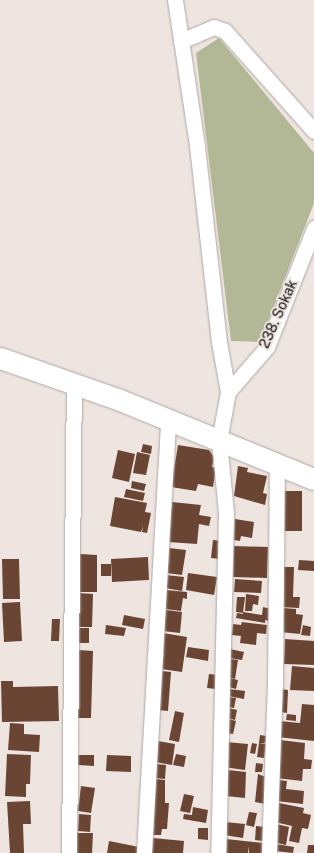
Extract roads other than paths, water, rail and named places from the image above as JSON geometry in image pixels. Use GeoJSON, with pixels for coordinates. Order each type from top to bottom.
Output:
{"type":"FeatureCollection","features":[{"type":"Feature","properties":{"kind":"street"},"geometry":{"type":"LineString","coordinates":[[175,0],[197,146],[219,342],[228,392],[220,441],[226,513],[218,853]]}},
{"type":"Feature","properties":{"kind":"street"},"geometry":{"type":"LineString","coordinates":[[181,41],[214,27],[225,31],[314,131]]}},
{"type":"Feature","properties":{"kind":"street","name":"238. Sokak"},"geometry":{"type":"LineString","coordinates":[[228,392],[267,347],[314,228]]}},
{"type":"Feature","properties":{"kind":"street"},"geometry":{"type":"LineString","coordinates":[[0,358],[74,384],[168,420],[314,479]]}},
{"type":"Feature","properties":{"kind":"street"},"geometry":{"type":"LineString","coordinates":[[69,853],[74,384]]}},
{"type":"Feature","properties":{"kind":"street"},"geometry":{"type":"LineString","coordinates":[[144,853],[161,509],[168,420]]}},
{"type":"Feature","properties":{"kind":"street"},"geometry":{"type":"LineString","coordinates":[[270,853],[275,683],[277,464]]}}]}
